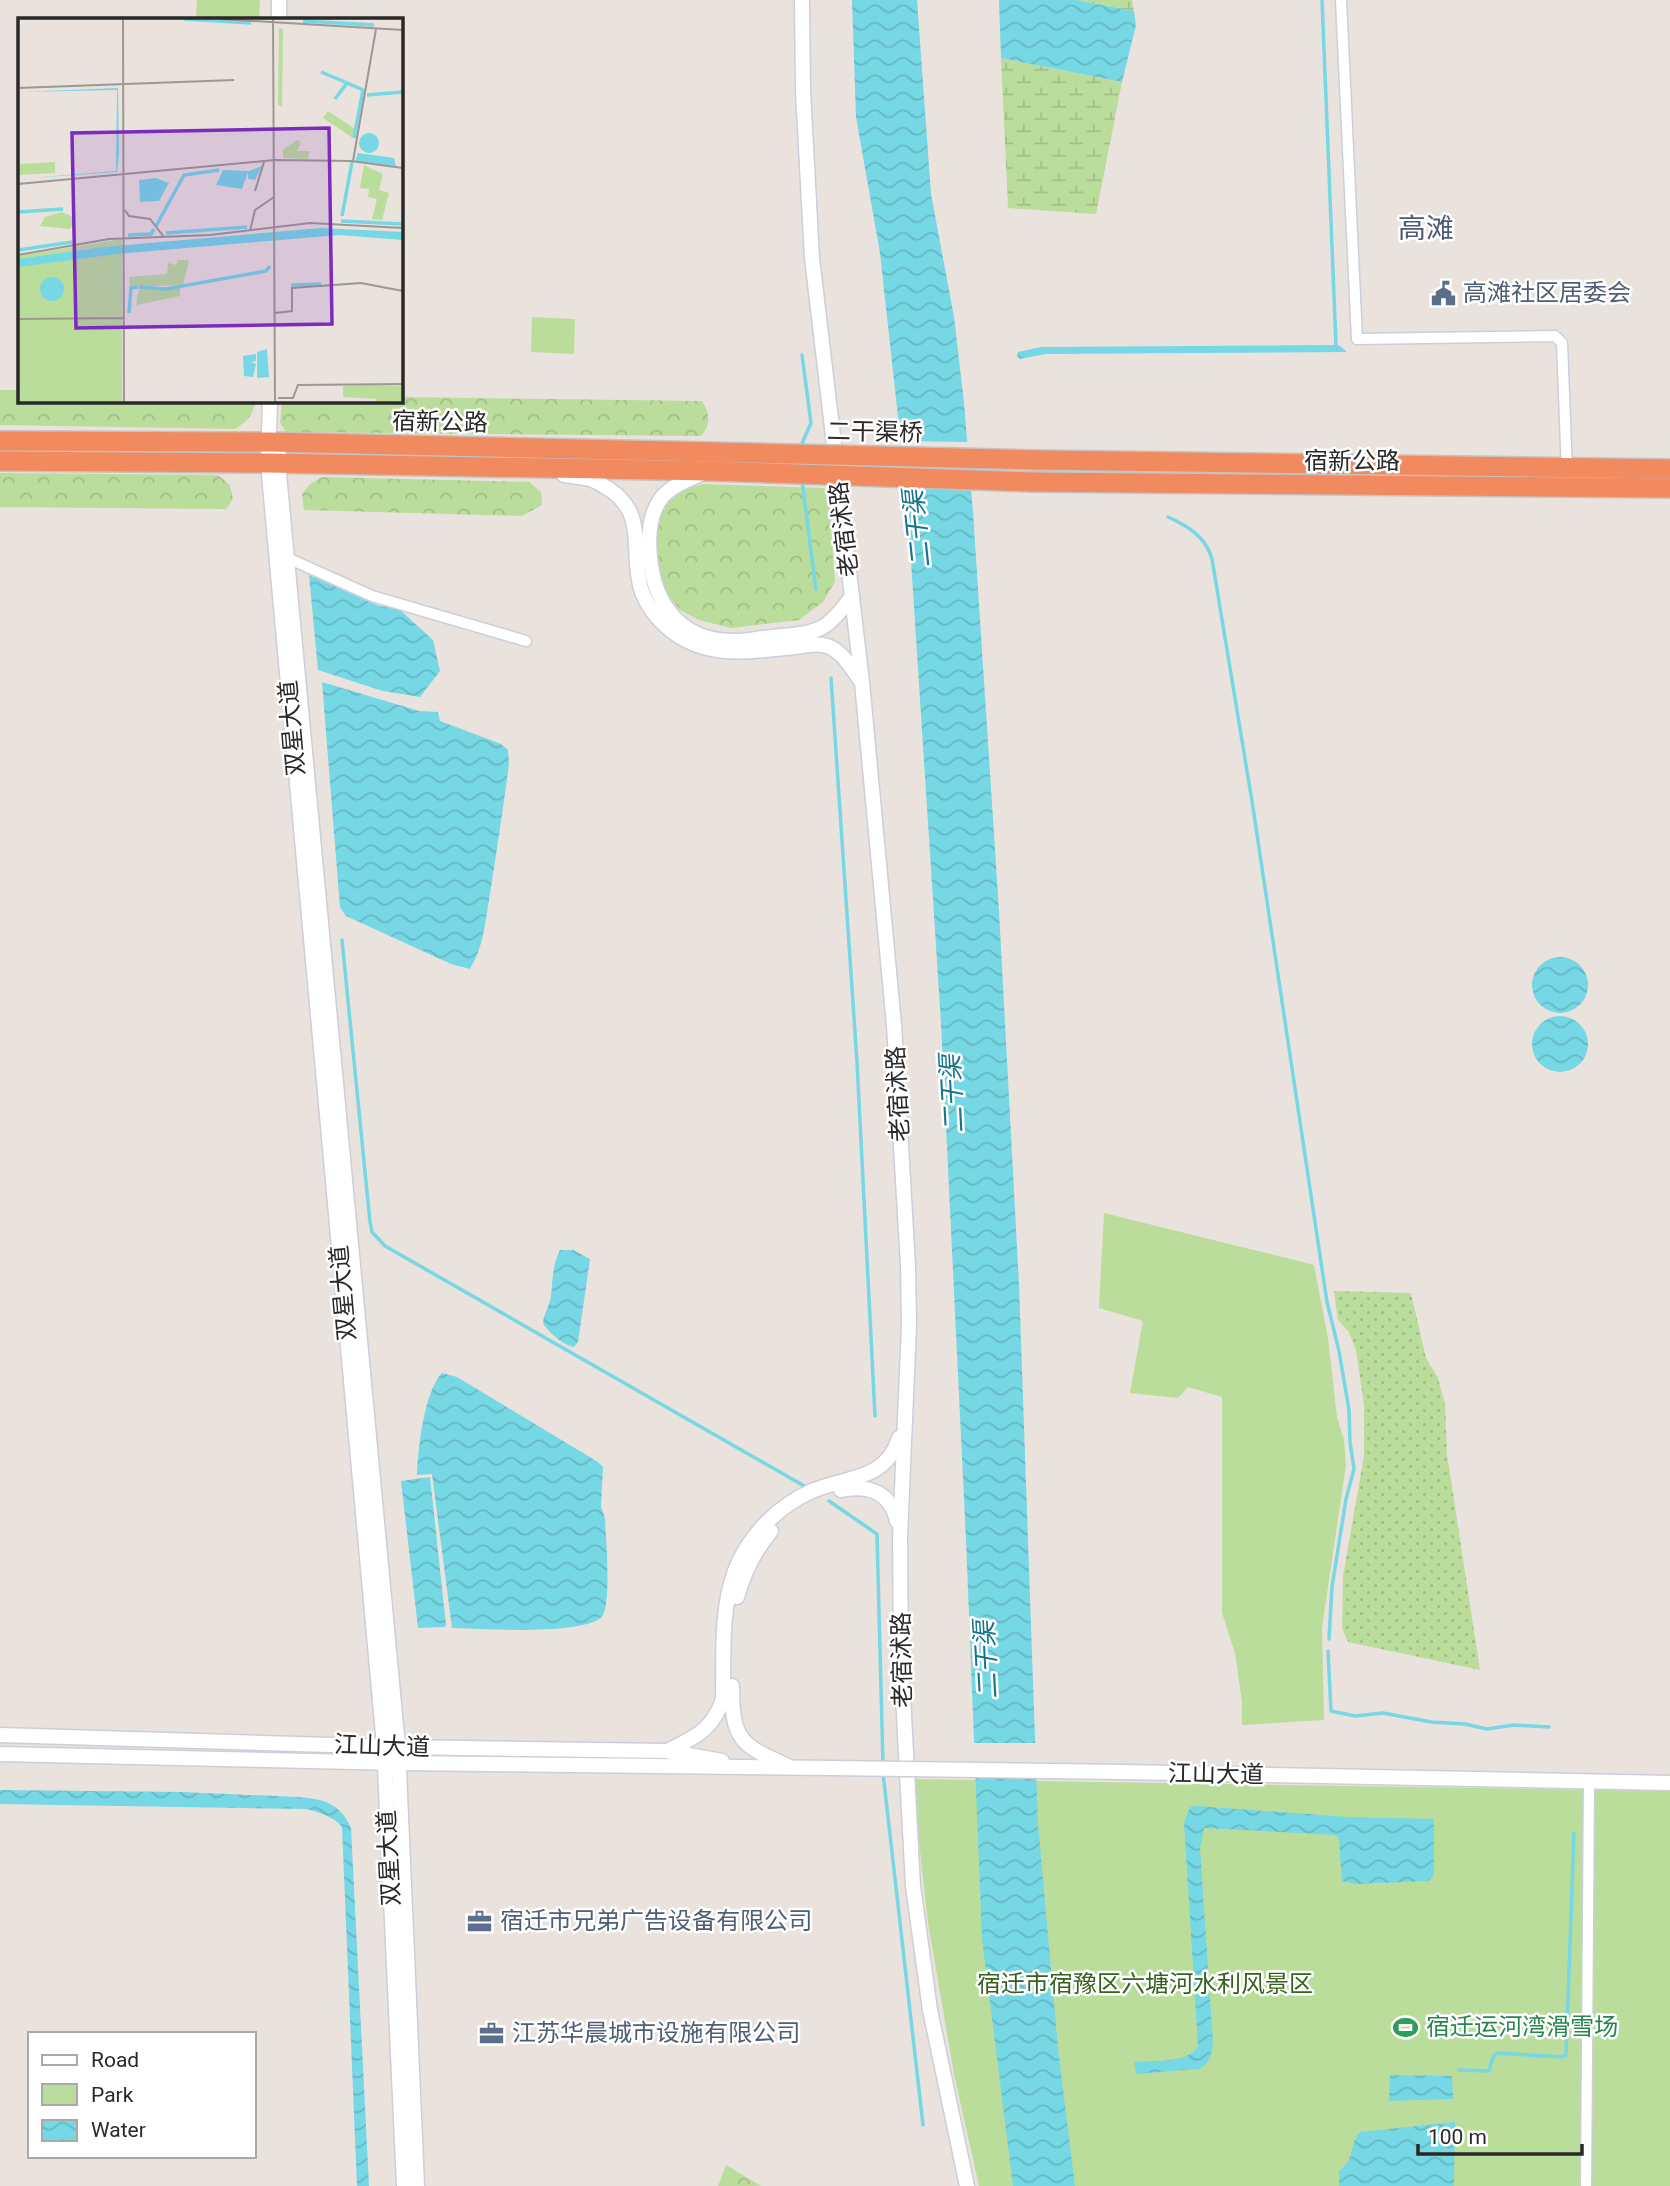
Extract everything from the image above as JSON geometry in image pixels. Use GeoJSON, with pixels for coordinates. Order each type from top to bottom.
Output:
{"type":"FeatureCollection","features":[{"type":"Feature","properties":{"kind":"highway","name":"宿新公路"},"geometry":{"type":"LineString","coordinates":[[0,441],[274,443],[709,465]]}},
{"type":"Feature","properties":{"kind":"highway","name":"宿新公路"},"geometry":{"type":"LineString","coordinates":[[1038,460],[1567,477],[1670,488]]}},
{"type":"Feature","properties":{"kind":"highway","name":"二干渠桥"},"geometry":{"type":"LineString","coordinates":[[709,465],[1038,460]]}},
{"type":"Feature","properties":{"kind":"highway","name":"宿新公路"},"geometry":{"type":"LineString","coordinates":[[0,461],[273,463],[532,469],[709,465]]}},
{"type":"Feature","properties":{"kind":"highway","name":"二干渠桥"},"geometry":{"type":"LineString","coordinates":[[709,465],[1034,482]]}},
{"type":"Feature","properties":{"kind":"highway","name":"宿新公路"},"geometry":{"type":"LineString","coordinates":[[1034,482],[1567,477],[1670,469]]}},
{"type":"Feature","properties":{"kind":"main road"},"geometry":{"type":"LineString","coordinates":[[279,0],[279,18]]}},
{"type":"Feature","properties":{"kind":"main road","name":"老宿沭路"},"geometry":{"type":"LineString","coordinates":[[802,0],[803,91],[812,258],[862,682],[894,1026],[908,1266],[907,1403],[902,1455],[900,1537],[903,1722],[913,1886],[930,2010],[967,2186]]}},
{"type":"Feature","properties":{"kind":"main road","name":"双星大道"},"geometry":{"type":"LineString","coordinates":[[270,402],[281,555],[391,1746],[417,2186]]}},
{"type":"Feature","properties":{"kind":"main road"},"geometry":{"type":"LineString","coordinates":[[709,465],[660,499],[651,520],[649,548],[652,578],[660,601],[681,624],[704,636],[732,641],[809,633],[828,626],[852,596]]}},
{"type":"Feature","properties":{"kind":"main road"},"geometry":{"type":"LineString","coordinates":[[532,469],[596,481],[622,498],[631,512],[636,531],[639,581],[645,599],[662,625],[688,644],[713,650],[751,651],[817,644],[832,648],[846,660],[862,682]]}},
{"type":"Feature","properties":{"kind":"main road"},"geometry":{"type":"LineString","coordinates":[[667,1751],[697,1736],[719,1713],[723,1699],[724,1612],[735,1570],[751,1540],[792,1501],[814,1490],[874,1471],[888,1461],[895,1451],[907,1403]]}},
{"type":"Feature","properties":{"kind":"main road"},"geometry":{"type":"LineString","coordinates":[[796,1769],[758,1753],[737,1733],[732,1702],[734,1609],[747,1568],[760,1545],[795,1508],[816,1498],[870,1483],[885,1474],[902,1455]]}},
{"type":"Feature","properties":{"kind":"main road"},"geometry":{"type":"LineString","coordinates":[[856,1487],[873,1489],[894,1507],[900,1537]]}},
{"type":"Feature","properties":{"kind":"main road","name":"江山大道"},"geometry":{"type":"LineString","coordinates":[[0,1735],[667,1751],[762,1769]]}},
{"type":"Feature","properties":{"kind":"main road","name":"江山大道"},"geometry":{"type":"LineString","coordinates":[[0,1754],[1670,1783]]}},
{"type":"Feature","properties":{"kind":"main road","name":"双星大道"},"geometry":{"type":"LineString","coordinates":[[392,1762],[404,2186]]}},
{"type":"Feature","properties":{"kind":"street"},"geometry":{"type":"LineString","coordinates":[[1341,0],[1357,339],[1555,336],[1562,343],[1567,477]]}},
{"type":"Feature","properties":{"kind":"street"},"geometry":{"type":"LineString","coordinates":[[281,555],[372,596],[526,641]]}},
{"type":"Feature","properties":{"kind":"street"},"geometry":{"type":"LineString","coordinates":[[1586,2186],[1589,1782]]}},
{"type":"Feature","properties":{"kind":"green space"},"geometry":{"type":"Polygon","coordinates":[[[197,0],[260,0],[259,18],[196,18],[197,0]]]}},
{"type":"Feature","properties":{"kind":"green space"},"geometry":{"type":"Polygon","coordinates":[[[1077,0],[1132,0],[1134,11],[1077,0]]]}},
{"type":"Feature","properties":{"kind":"green space"},"geometry":{"type":"Polygon","coordinates":[[[1001,58],[1122,82],[1096,214],[1008,208],[1001,58]]]}},
{"type":"Feature","properties":{"kind":"green space"},"geometry":{"type":"Polygon","coordinates":[[[532,317],[575,319],[574,354],[531,352],[532,317]]]}},
{"type":"Feature","properties":{"kind":"green space"},"geometry":{"type":"Polygon","coordinates":[[[0,390],[18,390],[18,402],[255,402],[249,418],[235,429],[0,425],[0,390]]]}},
{"type":"Feature","properties":{"kind":"green space"},"geometry":{"type":"Polygon","coordinates":[[[402,397],[702,401],[708,419],[701,436],[286,432],[280,423],[282,402],[402,402],[402,397]]]}},
{"type":"Feature","properties":{"kind":"green space"},"geometry":{"type":"Polygon","coordinates":[[[0,473],[218,475],[230,485],[233,499],[226,509],[0,507],[0,473]]]}},
{"type":"Feature","properties":{"kind":"green space"},"geometry":{"type":"Polygon","coordinates":[[[322,477],[529,482],[541,492],[542,505],[522,516],[304,510],[302,494],[310,484],[322,477]]]}},
{"type":"Feature","properties":{"kind":"green space"},"geometry":{"type":"Polygon","coordinates":[[[703,484],[825,488],[829,498],[835,582],[823,602],[799,620],[731,628],[699,620],[680,610],[661,587],[655,554],[659,517],[666,500],[679,491],[703,484]]]}},
{"type":"Feature","properties":{"kind":"green space"},"geometry":{"type":"Polygon","coordinates":[[[1104,1213],[1314,1265],[1328,1338],[1337,1417],[1344,1440],[1346,1465],[1322,1628],[1324,1720],[1242,1725],[1242,1702],[1235,1653],[1222,1613],[1222,1397],[1188,1387],[1178,1398],[1130,1393],[1143,1321],[1099,1308],[1104,1213]]]}},
{"type":"Feature","properties":{"kind":"green space"},"geometry":{"type":"Polygon","coordinates":[[[1334,1291],[1411,1293],[1426,1358],[1438,1378],[1445,1404],[1447,1454],[1480,1670],[1348,1642],[1342,1628],[1343,1576],[1364,1456],[1364,1405],[1356,1350],[1349,1332],[1338,1320],[1334,1291]]]}},
{"type":"Feature","properties":{"kind":"green space","name":"宿迁市宿豫区六塘河水利风景区"},"geometry":{"type":"Polygon","coordinates":[[[912,1779],[1670,1791],[1670,2186],[979,2186],[954,2074],[928,1923],[912,1779]]]}},
{"type":"Feature","properties":{"kind":"green space"},"geometry":{"type":"Polygon","coordinates":[[[726,2165],[761,2186],[718,2186],[726,2165]]]}},
{"type":"Feature","properties":{"kind":"water","name":"二干渠"},"geometry":{"type":"Polygon","coordinates":[[[852,0],[917,0],[931,194],[954,317],[964,403],[999,911],[1019,1284],[1038,1824],[1058,2048],[1075,2186],[1013,2186],[982,1939],[941,1023],[907,499],[880,253],[856,117],[852,0]]]}},
{"type":"Feature","properties":{"kind":"water"},"geometry":{"type":"Polygon","coordinates":[[[999,0],[1077,0],[1134,11],[1136,25],[1122,82],[1001,58],[999,0]]]}},
{"type":"Feature","properties":{"kind":"water"},"geometry":{"type":"Polygon","coordinates":[[[1336,345],[1347,352],[1045,354],[1020,359],[1017,356],[1018,352],[1041,347],[1336,345]]]}},
{"type":"Feature","properties":{"kind":"water"},"geometry":{"type":"Polygon","coordinates":[[[309,575],[379,606],[399,609],[433,640],[440,671],[420,697],[383,691],[318,670],[309,575]]]}},
{"type":"Feature","properties":{"kind":"water"},"geometry":{"type":"Polygon","coordinates":[[[322,682],[419,711],[438,712],[440,721],[501,744],[508,750],[509,764],[485,927],[478,953],[470,969],[451,964],[346,916],[340,907],[322,682]]]}},
{"type":"Feature","properties":{"kind":"water"},"geometry":{"type":"Polygon","coordinates":[[[1560,957],[1571,959],[1580,965],[1586,974],[1586,996],[1580,1005],[1571,1011],[1560,1013],[1549,1011],[1540,1005],[1534,996],[1532,985],[1534,974],[1540,965],[1549,959],[1560,957]]]}},
{"type":"Feature","properties":{"kind":"water"},"geometry":{"type":"Polygon","coordinates":[[[1560,1016],[1571,1018],[1580,1024],[1586,1033],[1586,1055],[1580,1064],[1571,1070],[1560,1072],[1549,1070],[1540,1064],[1534,1055],[1532,1044],[1534,1033],[1540,1024],[1549,1018],[1560,1016]]]}},
{"type":"Feature","properties":{"kind":"water"},"geometry":{"type":"Polygon","coordinates":[[[560,1250],[573,1250],[590,1259],[578,1342],[574,1347],[557,1338],[543,1323],[560,1250]]]}},
{"type":"Feature","properties":{"kind":"water"},"geometry":{"type":"Polygon","coordinates":[[[442,1373],[457,1377],[603,1467],[601,1506],[605,1519],[607,1596],[603,1615],[594,1622],[557,1629],[452,1628],[432,1474],[417,1475],[426,1407],[442,1373]]]}},
{"type":"Feature","properties":{"kind":"water"},"geometry":{"type":"Polygon","coordinates":[[[430,1477],[446,1625],[418,1628],[401,1481],[430,1477]]]}},
{"type":"Feature","properties":{"kind":"water"},"geometry":{"type":"Polygon","coordinates":[[[0,1790],[182,1792],[298,1797],[323,1801],[342,1813],[351,1828],[369,2186],[357,2186],[342,1827],[330,1818],[307,1809],[0,1804],[0,1790]]]}},
{"type":"Feature","properties":{"kind":"water"},"geometry":{"type":"Polygon","coordinates":[[[1190,1807],[1348,1817],[1434,1819],[1434,1876],[1428,1881],[1355,1884],[1342,1881],[1339,1839],[1336,1835],[1204,1828],[1200,1848],[1213,2042],[1211,2054],[1206,2064],[1199,2069],[1136,2074],[1134,2062],[1187,2056],[1198,2046],[1184,1823],[1190,1807]]]}},
{"type":"Feature","properties":{"kind":"water"},"geometry":{"type":"Polygon","coordinates":[[[1390,2075],[1452,2076],[1453,2099],[1389,2101],[1390,2075]]]}},
{"type":"Feature","properties":{"kind":"water"},"geometry":{"type":"Polygon","coordinates":[[[1455,2122],[1454,2186],[1339,2186],[1339,2171],[1348,2162],[1360,2132],[1455,2122]]]}},
{"type":"Feature","properties":{"kind":"pier"},"geometry":{"type":"Polygon","coordinates":[[[898,441],[971,442],[974,485],[902,484],[898,441]]]}},
{"type":"Feature","properties":{"kind":"pier"},"geometry":{"type":"Polygon","coordinates":[[[970,1743],[1039,1743],[1040,1776],[972,1775],[970,1743]]]}},
{"type":"Feature","properties":{"kind":"waterway"},"geometry":{"type":"LineString","coordinates":[[1322,0],[1336,345]]}},
{"type":"Feature","properties":{"kind":"waterway"},"geometry":{"type":"LineString","coordinates":[[800,448],[811,423],[802,355]]}},
{"type":"Feature","properties":{"kind":"waterway"},"geometry":{"type":"LineString","coordinates":[[802,480],[816,589]]}},
{"type":"Feature","properties":{"kind":"waterway"},"geometry":{"type":"LineString","coordinates":[[1168,517],[1201,538],[1212,559],[1252,801],[1327,1302],[1349,1410],[1354,1469],[1346,1499],[1332,1587],[1329,1639]]}},
{"type":"Feature","properties":{"kind":"waterway"},"geometry":{"type":"LineString","coordinates":[[831,678],[857,1062],[875,1416]]}},
{"type":"Feature","properties":{"kind":"waterway"},"geometry":{"type":"LineString","coordinates":[[342,940],[372,1232],[385,1246],[806,1487]]}},
{"type":"Feature","properties":{"kind":"waterway"},"geometry":{"type":"LineString","coordinates":[[829,1501],[877,1534],[883,1765]]}},
{"type":"Feature","properties":{"kind":"waterway"},"geometry":{"type":"LineString","coordinates":[[1328,1651],[1331,1711],[1355,1716],[1383,1713],[1487,1729],[1514,1725],[1549,1727]]}},
{"type":"Feature","properties":{"kind":"waterway"},"geometry":{"type":"LineString","coordinates":[[883,1773],[923,2125]]}},
{"type":"Feature","properties":{"kind":"waterway"},"geometry":{"type":"LineString","coordinates":[[1459,2070],[1489,2071],[1497,2053],[1562,2057],[1566,2055],[1574,1833]]}},
{"type":"Feature","properties":{"kind":"place","name":"高滩社区居委会"},"geometry":{"type":"Point","coordinates":[1443,293]}},
{"type":"Feature","properties":{"kind":"place","name":"宿迁市兄弟广告设备有限公司"},"geometry":{"type":"Point","coordinates":[480,1921]}},
{"type":"Feature","properties":{"kind":"place","name":"宿迁运河湾滑雪场"},"geometry":{"type":"Point","coordinates":[1406,2027]}},
{"type":"Feature","properties":{"kind":"place","name":"江苏华晨城市设施有限公司"},"geometry":{"type":"Point","coordinates":[492,2033]}},
{"type":"Feature","properties":{"kind":"district","name":"高滩"},"geometry":{"type":"Point","coordinates":[1426,228]}}]}
